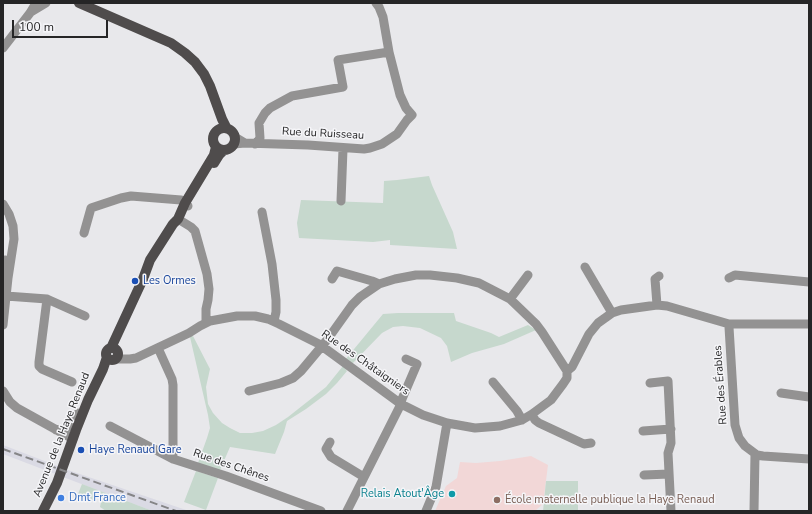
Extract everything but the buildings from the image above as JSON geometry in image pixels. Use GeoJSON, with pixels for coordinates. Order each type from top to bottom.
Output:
{"type":"FeatureCollection","features":[{"type":"Feature","properties":{"kind":"main road"},"geometry":{"type":"LineString","coordinates":[[79,3],[171,42],[185,52],[204,74],[222,119],[222,128]]}},
{"type":"Feature","properties":{"kind":"main road"},"geometry":{"type":"LineString","coordinates":[[222,128],[233,132],[234,141],[230,148],[220,148],[214,144],[213,135],[222,128]]}},
{"type":"Feature","properties":{"kind":"main road","name":"Avenue de la Haye Renaud"},"geometry":{"type":"LineString","coordinates":[[43,511],[57,483],[72,439],[88,400],[103,369],[115,355],[118,335],[150,260],[173,224],[179,219],[214,155],[220,148]]}},
{"type":"Feature","properties":{"kind":"street"},"geometry":{"type":"LineString","coordinates":[[3,48],[36,3]]}},
{"type":"Feature","properties":{"kind":"street"},"geometry":{"type":"LineString","coordinates":[[30,13],[46,3]]}},
{"type":"Feature","properties":{"kind":"street"},"geometry":{"type":"LineString","coordinates":[[256,144],[260,138],[259,123],[270,108],[292,96],[343,87],[338,60],[389,52],[382,17],[376,3]]}},
{"type":"Feature","properties":{"kind":"street","name":"Rue du Ruisseau"},"geometry":{"type":"LineString","coordinates":[[234,141],[256,144],[364,149],[382,144],[397,134],[406,120],[412,115],[406,108],[400,95],[389,52]]}},
{"type":"Feature","properties":{"kind":"street"},"geometry":{"type":"LineString","coordinates":[[341,201],[343,148]]}},
{"type":"Feature","properties":{"kind":"street"},"geometry":{"type":"LineString","coordinates":[[84,233],[91,208],[121,198],[131,196],[160,198],[182,200],[187,204]]}},
{"type":"Feature","properties":{"kind":"street"},"geometry":{"type":"LineString","coordinates":[[3,204],[9,214],[13,226],[14,239],[6,260],[6,296],[3,325]]}},
{"type":"Feature","properties":{"kind":"street"},"geometry":{"type":"LineString","coordinates":[[262,212],[272,264],[276,300],[274,321]]}},
{"type":"Feature","properties":{"kind":"street"},"geometry":{"type":"LineString","coordinates":[[179,219],[191,227],[195,232],[207,274],[210,289],[205,316],[206,322]]}},
{"type":"Feature","properties":{"kind":"street"},"geometry":{"type":"LineString","coordinates":[[585,266],[612,313]]}},
{"type":"Feature","properties":{"kind":"street"},"geometry":{"type":"LineString","coordinates":[[332,279],[337,271],[379,284]]}},
{"type":"Feature","properties":{"kind":"street"},"geometry":{"type":"LineString","coordinates":[[249,391],[281,383],[293,378],[301,371],[322,346],[352,305],[379,284],[403,276],[430,274],[479,283],[510,299],[536,324],[567,371]]}},
{"type":"Feature","properties":{"kind":"street"},"geometry":{"type":"LineString","coordinates":[[729,278],[735,274],[809,282]]}},
{"type":"Feature","properties":{"kind":"street"},"geometry":{"type":"LineString","coordinates":[[510,299],[528,275]]}},
{"type":"Feature","properties":{"kind":"street"},"geometry":{"type":"LineString","coordinates":[[657,305],[654,279],[659,276]]}},
{"type":"Feature","properties":{"kind":"street"},"geometry":{"type":"LineString","coordinates":[[6,296],[47,298],[85,316]]}},
{"type":"Feature","properties":{"kind":"street"},"geometry":{"type":"LineString","coordinates":[[47,298],[39,366],[42,369],[72,382]]}},
{"type":"Feature","properties":{"kind":"street","name":"Rue des Châtaigniers"},"geometry":{"type":"LineString","coordinates":[[115,355],[130,359],[136,358],[189,333],[206,322],[214,320],[231,316],[247,315],[263,318],[274,321],[322,346],[402,404],[423,415],[447,423],[475,428],[500,426],[522,420],[552,400],[563,384],[567,371],[572,367],[589,334],[598,323],[612,313],[621,310],[657,305],[668,306],[729,324],[809,324]]}},
{"type":"Feature","properties":{"kind":"street","name":"Rue des Érables"},"geometry":{"type":"LineString","coordinates":[[729,324],[735,425],[742,443],[755,454]]}},
{"type":"Feature","properties":{"kind":"street"},"geometry":{"type":"LineString","coordinates":[[158,348],[172,379],[173,385],[173,459]]}},
{"type":"Feature","properties":{"kind":"street"},"geometry":{"type":"LineString","coordinates":[[347,511],[402,404],[402,399],[418,364],[406,359]]}},
{"type":"Feature","properties":{"kind":"street"},"geometry":{"type":"LineString","coordinates":[[650,383],[668,381],[672,442],[668,454],[671,511]]}},
{"type":"Feature","properties":{"kind":"street"},"geometry":{"type":"LineString","coordinates":[[493,382],[516,410],[522,420]]}},
{"type":"Feature","properties":{"kind":"street"},"geometry":{"type":"LineString","coordinates":[[3,391],[10,402],[17,408]]}},
{"type":"Feature","properties":{"kind":"street"},"geometry":{"type":"LineString","coordinates":[[781,394],[809,397]]}},
{"type":"Feature","properties":{"kind":"street"},"geometry":{"type":"LineString","coordinates":[[56,430],[66,429],[74,422],[83,404],[88,400]]}},
{"type":"Feature","properties":{"kind":"street"},"geometry":{"type":"LineString","coordinates":[[3,403],[17,408],[72,439]]}},
{"type":"Feature","properties":{"kind":"street"},"geometry":{"type":"LineString","coordinates":[[532,414],[535,420],[540,423],[584,444],[591,443]]}},
{"type":"Feature","properties":{"kind":"street"},"geometry":{"type":"LineString","coordinates":[[428,510],[436,487],[447,423]]}},
{"type":"Feature","properties":{"kind":"street","name":"Rue des Chênes"},"geometry":{"type":"LineString","coordinates":[[110,426],[173,459],[226,476],[321,511]]}},
{"type":"Feature","properties":{"kind":"street"},"geometry":{"type":"LineString","coordinates":[[643,431],[671,429]]}},
{"type":"Feature","properties":{"kind":"street"},"geometry":{"type":"LineString","coordinates":[[330,442],[326,449],[331,457],[364,477]]}},
{"type":"Feature","properties":{"kind":"street"},"geometry":{"type":"LineString","coordinates":[[754,511],[755,454],[763,456],[809,459]]}},
{"type":"Feature","properties":{"kind":"street"},"geometry":{"type":"LineString","coordinates":[[644,475],[669,474]]}},
{"type":"Feature","properties":{"kind":"shaded area"},"geometry":{"type":"Polygon","coordinates":[[[3,445],[68,470],[189,511],[152,511],[3,454],[3,445]]]}},
{"type":"Feature","properties":{"kind":"shaded area"},"geometry":{"type":"Polygon","coordinates":[[[531,456],[548,465],[543,504],[536,510],[435,511],[446,486],[457,478],[460,462],[476,463],[500,461],[531,456]]]}},
{"type":"Feature","properties":{"kind":"green space"},"geometry":{"type":"Polygon","coordinates":[[[429,176],[453,232],[457,249],[390,245],[390,240],[373,242],[299,238],[297,223],[301,200],[383,203],[384,181],[429,176]]]}},
{"type":"Feature","properties":{"kind":"green space"},"geometry":{"type":"Polygon","coordinates":[[[454,313],[456,321],[499,337],[528,325],[536,330],[504,344],[472,353],[451,362],[447,346],[441,338],[420,328],[403,326],[393,327],[382,333],[351,365],[345,360],[383,314],[454,313]]]}},
{"type":"Feature","properties":{"kind":"green space"},"geometry":{"type":"Polygon","coordinates":[[[193,336],[210,369],[206,387],[208,404],[213,413],[222,423],[240,433],[263,431],[276,425],[326,387],[343,366],[347,371],[326,394],[287,421],[275,454],[230,447],[220,470],[198,463],[210,428],[190,337],[193,336]]]}},
{"type":"Feature","properties":{"kind":"green space"},"geometry":{"type":"Polygon","coordinates":[[[196,471],[218,478],[206,510],[184,502],[196,471]]]}},
{"type":"Feature","properties":{"kind":"green space"},"geometry":{"type":"Polygon","coordinates":[[[546,481],[578,481],[578,511],[543,511],[546,481]]]}},
{"type":"Feature","properties":{"kind":"green space"},"geometry":{"type":"Polygon","coordinates":[[[82,484],[152,511],[106,511],[100,507],[101,502],[99,501],[99,497],[95,495],[93,500],[78,494],[82,484]]]}},
{"type":"Feature","properties":{"kind":"railway"},"geometry":{"type":"LineString","coordinates":[[3,449],[176,511]]}},
{"type":"Feature","properties":{"kind":"place","name":"Les Ormes"},"geometry":{"type":"Point","coordinates":[135,281]}},
{"type":"Feature","properties":{"kind":"place","name":"Haye Renaud Gare"},"geometry":{"type":"Point","coordinates":[81,450]}},
{"type":"Feature","properties":{"kind":"place","name":"Relais Atout'Âge"},"geometry":{"type":"Point","coordinates":[452,494]}},
{"type":"Feature","properties":{"kind":"place","name":"Dmt France"},"geometry":{"type":"Point","coordinates":[61,498]}},
{"type":"Feature","properties":{"kind":"place","name":"École maternelle publique la Haye Renaud"},"geometry":{"type":"Point","coordinates":[497,500]}}]}
